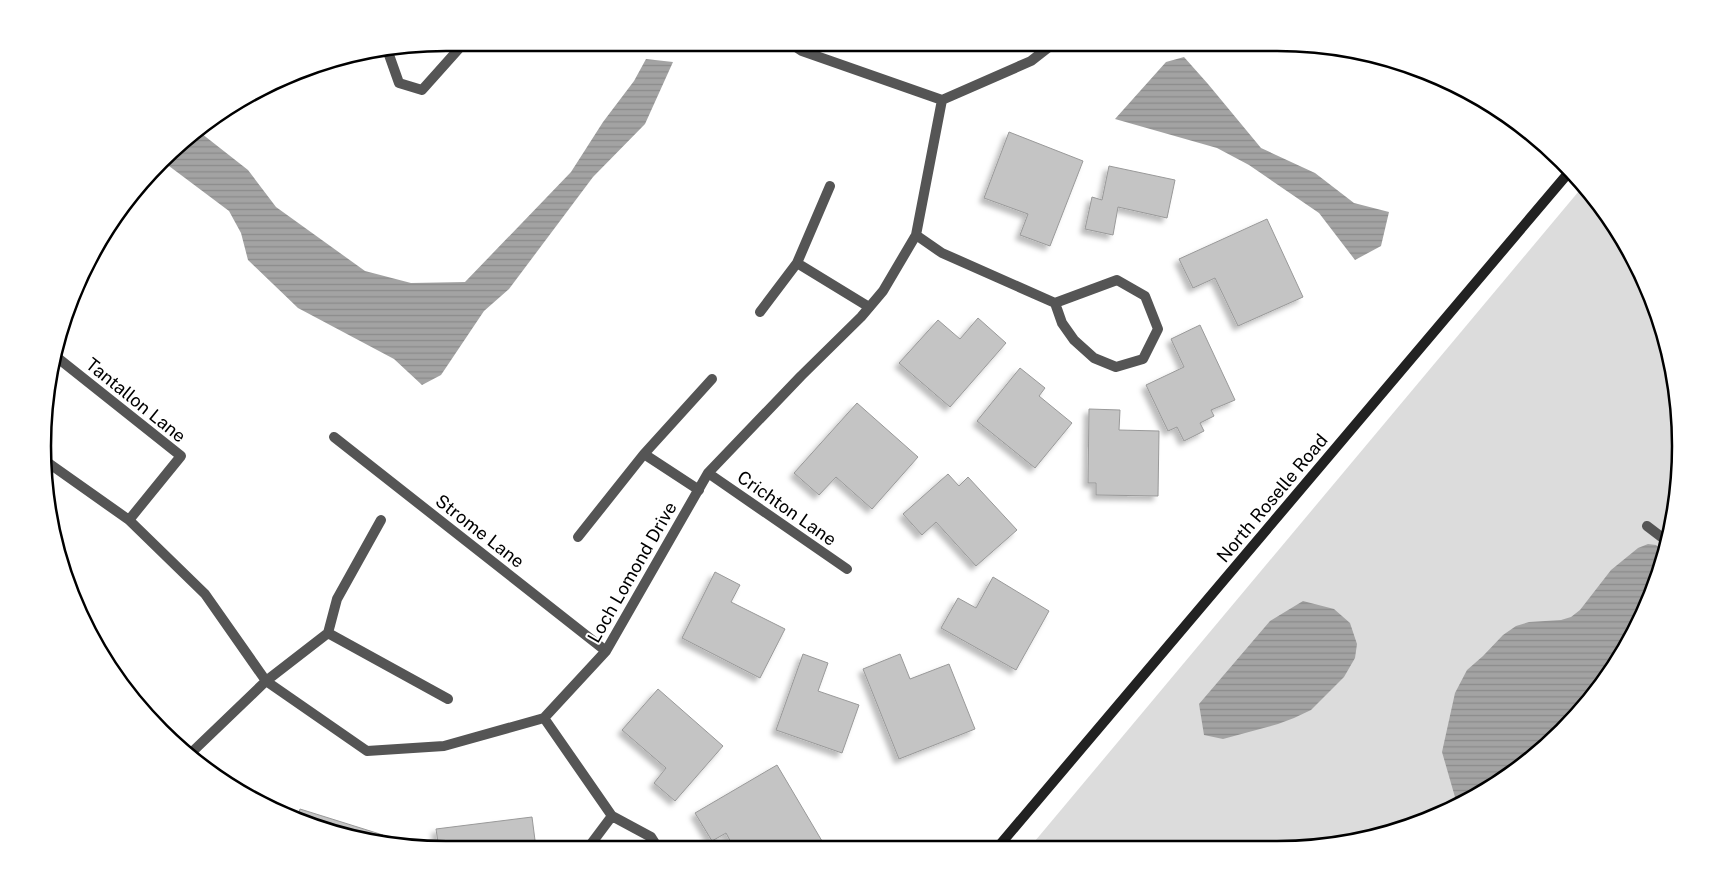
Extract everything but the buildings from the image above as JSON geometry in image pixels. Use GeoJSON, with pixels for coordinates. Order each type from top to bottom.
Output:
{"type":"FeatureCollection","features":[{"type":"Feature","properties":{"kind":"main road","name":"North Roselle Road"},"geometry":{"type":"LineString","coordinates":[[1003,841],[1565,176]]}},
{"type":"Feature","properties":{"kind":"street"},"geometry":{"type":"LineString","coordinates":[[389,56],[399,84],[422,90],[456,51]]}},
{"type":"Feature","properties":{"kind":"street"},"geometry":{"type":"LineString","coordinates":[[802,51],[942,100],[1031,61],[1044,51]]}},
{"type":"Feature","properties":{"kind":"street","name":"Loch Lomond Drive"},"geometry":{"type":"LineString","coordinates":[[544,718],[606,651],[708,473],[883,291],[916,235],[942,100]]}},
{"type":"Feature","properties":{"kind":"street"},"geometry":{"type":"LineString","coordinates":[[760,312],[797,263],[830,186]]}},
{"type":"Feature","properties":{"kind":"street"},"geometry":{"type":"LineString","coordinates":[[916,235],[942,253],[1055,303],[1117,280],[1145,296],[1158,329],[1142,359],[1116,366],[1094,358],[1074,340],[1062,323],[1055,303]]}},
{"type":"Feature","properties":{"kind":"street"},"geometry":{"type":"LineString","coordinates":[[797,263],[869,307]]}},
{"type":"Feature","properties":{"kind":"street","name":"Tantallon Lane"},"geometry":{"type":"LineString","coordinates":[[61,361],[181,456],[128,520]]}},
{"type":"Feature","properties":{"kind":"street"},"geometry":{"type":"LineString","coordinates":[[578,537],[644,454],[712,379]]}},
{"type":"Feature","properties":{"kind":"street","name":"Strome Lane"},"geometry":{"type":"LineString","coordinates":[[334,437],[606,651]]}},
{"type":"Feature","properties":{"kind":"street"},"geometry":{"type":"LineString","coordinates":[[644,454],[699,490]]}},
{"type":"Feature","properties":{"kind":"street"},"geometry":{"type":"LineString","coordinates":[[52,465],[128,520],[205,594],[266,681],[368,751],[444,746],[544,718],[612,816],[651,837],[654,841]]}},
{"type":"Feature","properties":{"kind":"street","name":"Crichton Lane"},"geometry":{"type":"LineString","coordinates":[[708,473],[847,570]]}},
{"type":"Feature","properties":{"kind":"street"},"geometry":{"type":"LineString","coordinates":[[194,750],[266,681],[328,634],[337,600],[381,520]]}},
{"type":"Feature","properties":{"kind":"street"},"geometry":{"type":"LineString","coordinates":[[1647,526],[1661,537]]}},
{"type":"Feature","properties":{"kind":"street"},"geometry":{"type":"LineString","coordinates":[[328,634],[448,699]]}},
{"type":"Feature","properties":{"kind":"street"},"geometry":{"type":"LineString","coordinates":[[593,841],[612,816]]}},
{"type":"Feature","properties":{"kind":"shaded area"},"geometry":{"type":"Polygon","coordinates":[[[1184,57],[1261,148],[1315,173],[1354,203],[1389,212],[1381,246],[1355,260],[1319,213],[1249,165],[1217,148],[1115,119],[1166,62],[1184,57]]]}},
{"type":"Feature","properties":{"kind":"shaded area"},"geometry":{"type":"Polygon","coordinates":[[[646,59],[673,62],[645,124],[593,177],[509,289],[484,311],[441,375],[422,385],[394,359],[298,308],[248,260],[241,233],[229,211],[168,166],[203,135],[248,170],[276,207],[365,271],[411,283],[465,282],[571,172],[603,122],[634,81],[646,59]]]}},
{"type":"Feature","properties":{"kind":"shaded area"},"geometry":{"type":"Polygon","coordinates":[[[1578,192],[1619,249],[1642,295],[1651,319],[1664,369],[1671,420],[1672,446],[1671,472],[1664,523],[1651,573],[1642,597],[1619,643],[1574,706],[1537,743],[1474,788],[1428,811],[1379,827],[1354,833],[1303,840],[1035,841],[1578,192]]]}},
{"type":"Feature","properties":{"kind":"shaded area"},"geometry":{"type":"Polygon","coordinates":[[[1648,544],[1658,547],[1651,573],[1631,621],[1619,643],[1590,686],[1574,706],[1537,743],[1496,774],[1455,798],[1442,752],[1455,693],[1467,670],[1503,635],[1516,626],[1529,622],[1561,620],[1571,617],[1580,610],[1611,570],[1638,548],[1648,544]]]}},
{"type":"Feature","properties":{"kind":"shaded area"},"geometry":{"type":"Polygon","coordinates":[[[1303,601],[1334,609],[1350,623],[1357,644],[1355,658],[1344,677],[1311,710],[1294,718],[1223,739],[1204,735],[1199,704],[1270,621],[1303,601]]]}}]}
